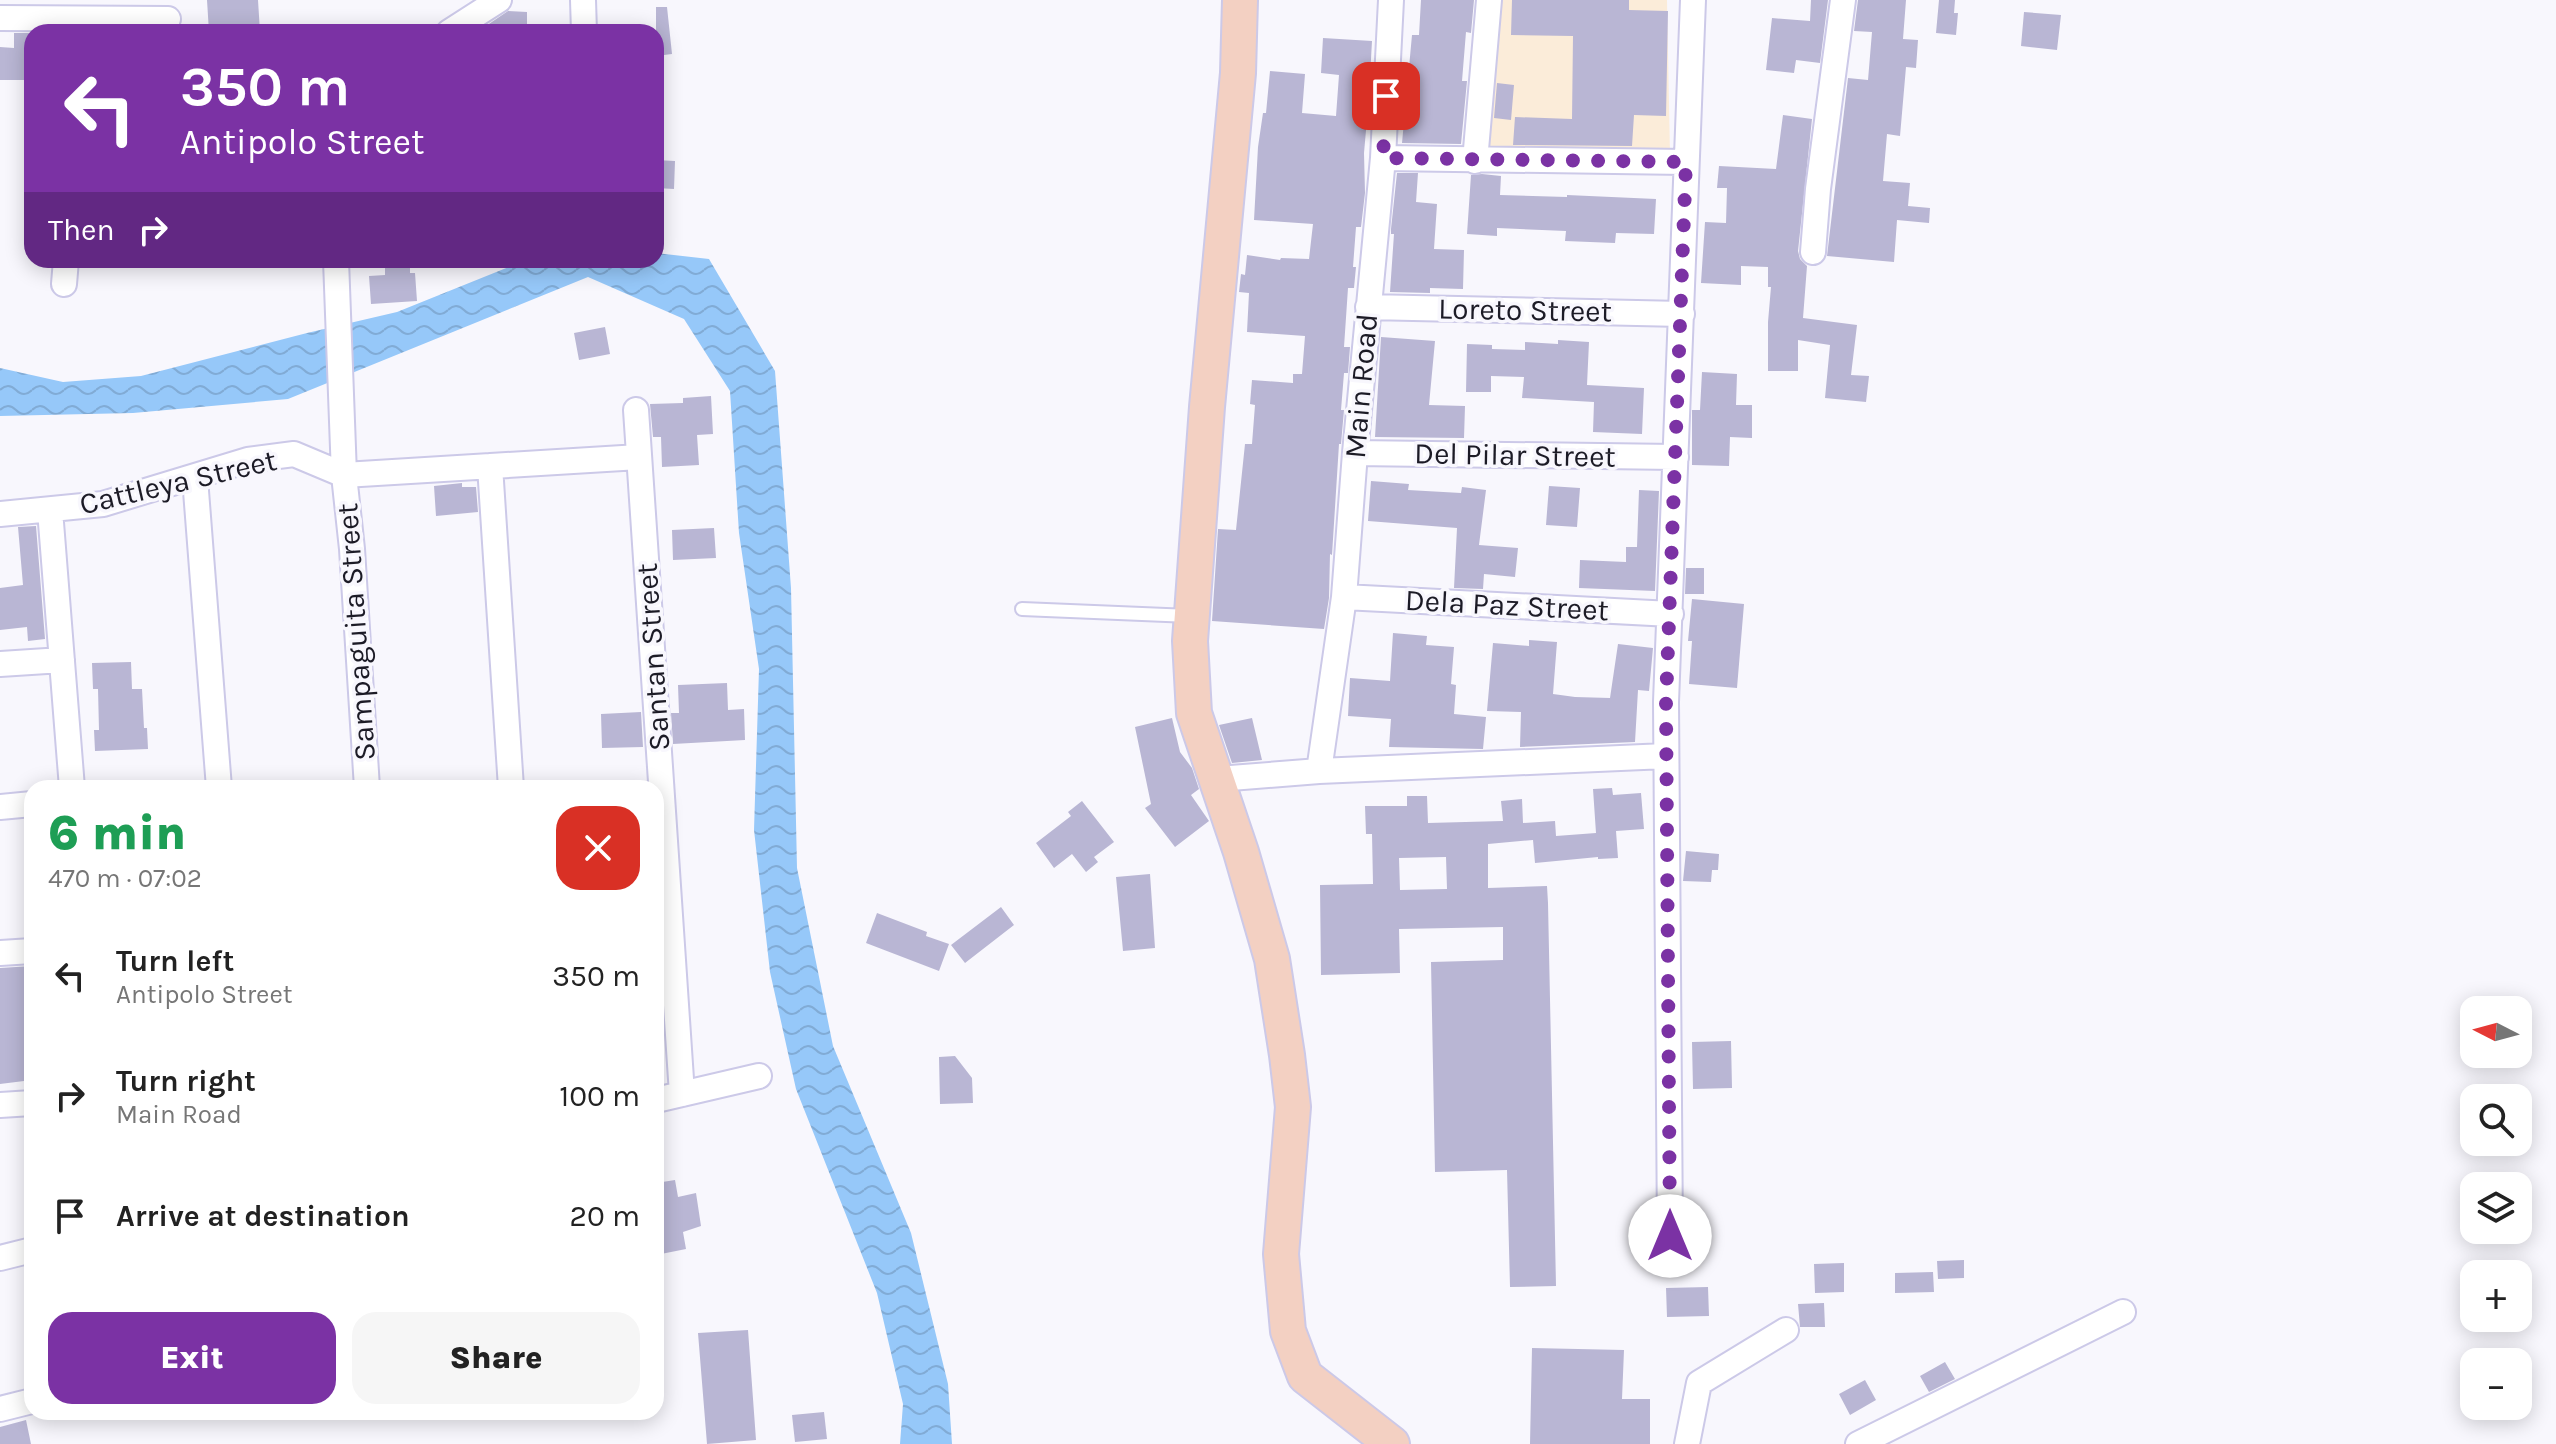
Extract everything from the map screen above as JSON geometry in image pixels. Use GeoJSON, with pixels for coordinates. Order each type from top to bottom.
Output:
{"type":"FeatureCollection","features":[{"type":"Feature","properties":{"kind":"street"},"geometry":{"type":"LineString","coordinates":[[473,24],[499,0]]}},
{"type":"Feature","properties":{"kind":"street"},"geometry":{"type":"LineString","coordinates":[[583,0],[584,24]]}},
{"type":"Feature","properties":{"kind":"street"},"geometry":{"type":"LineString","coordinates":[[1240,0],[1238,73],[1207,407],[1190,641],[1194,713],[1218,779],[1272,959],[1287,1055],[1293,1107],[1281,1254],[1288,1331],[1305,1376],[1392,1444]]}},
{"type":"Feature","properties":{"kind":"street","name":"Main Road"},"geometry":{"type":"LineString","coordinates":[[1319,771],[1344,597],[1383,158],[1391,0]]}},
{"type":"Feature","properties":{"kind":"street"},"geometry":{"type":"LineString","coordinates":[[1475,161],[1489,0]]}},
{"type":"Feature","properties":{"kind":"street"},"geometry":{"type":"LineString","coordinates":[[1670,1236],[1666,756],[1693,0]]}},
{"type":"Feature","properties":{"kind":"street"},"geometry":{"type":"LineString","coordinates":[[1813,252],[1818,189],[1843,0]]}},
{"type":"Feature","properties":{"kind":"street"},"geometry":{"type":"LineString","coordinates":[[0,18],[168,17]]}},
{"type":"Feature","properties":{"kind":"street"},"geometry":{"type":"LineString","coordinates":[[1383,158],[1686,162]]}},
{"type":"Feature","properties":{"kind":"street","name":"Sampaguita Street"},"geometry":{"type":"LineString","coordinates":[[336,268],[344,475],[352,549],[366,780]]}},
{"type":"Feature","properties":{"kind":"street","name":"Loreto Street"},"geometry":{"type":"LineString","coordinates":[[1368,307],[1682,314]]}},
{"type":"Feature","properties":{"kind":"street","name":"Santan Street"},"geometry":{"type":"LineString","coordinates":[[636,410],[661,780]]}},
{"type":"Feature","properties":{"kind":"street","name":"Del Pilar Street"},"geometry":{"type":"LineString","coordinates":[[1355,453],[1676,457]]}},
{"type":"Feature","properties":{"kind":"street","name":"Cattleya Street"},"geometry":{"type":"LineString","coordinates":[[0,514],[103,504],[248,460],[294,454],[344,475],[639,457]]}},
{"type":"Feature","properties":{"kind":"street"},"geometry":{"type":"LineString","coordinates":[[490,466],[510,780]]}},
{"type":"Feature","properties":{"kind":"street"},"geometry":{"type":"LineString","coordinates":[[195,478],[218,780]]}},
{"type":"Feature","properties":{"kind":"street"},"geometry":{"type":"LineString","coordinates":[[50,510],[71,780]]}},
{"type":"Feature","properties":{"kind":"street","name":"Dela Paz Street"},"geometry":{"type":"LineString","coordinates":[[1344,597],[1671,614]]}},
{"type":"Feature","properties":{"kind":"street"},"geometry":{"type":"LineString","coordinates":[[0,664],[62,660]]}},
{"type":"Feature","properties":{"kind":"street"},"geometry":{"type":"LineString","coordinates":[[1218,779],[1319,771],[1666,756]]}},
{"type":"Feature","properties":{"kind":"street"},"geometry":{"type":"LineString","coordinates":[[0,807],[24,805]]}},
{"type":"Feature","properties":{"kind":"street","name":"Santan Street"},"geometry":{"type":"LineString","coordinates":[[664,827],[682,1094]]}},
{"type":"Feature","properties":{"kind":"street"},"geometry":{"type":"LineString","coordinates":[[0,953],[24,952]]}},
{"type":"Feature","properties":{"kind":"street"},"geometry":{"type":"LineString","coordinates":[[664,1098],[759,1076]]}},
{"type":"Feature","properties":{"kind":"street"},"geometry":{"type":"LineString","coordinates":[[0,1105],[24,1104]]}},
{"type":"Feature","properties":{"kind":"street"},"geometry":{"type":"LineString","coordinates":[[0,1258],[24,1252]]}},
{"type":"Feature","properties":{"kind":"street"},"geometry":{"type":"LineString","coordinates":[[1858,1444],[2123,1312]]}},
{"type":"Feature","properties":{"kind":"street"},"geometry":{"type":"LineString","coordinates":[[1687,1444],[1699,1383],[1786,1330]]}},
{"type":"Feature","properties":{"kind":"street"},"geometry":{"type":"LineString","coordinates":[[0,1409],[24,1403]]}},
{"type":"Feature","properties":{"kind":"lane"},"geometry":{"type":"LineString","coordinates":[[1022,609],[1192,616]]}},
{"type":"Feature","properties":{"kind":"shaded area"},"geometry":{"type":"Polygon","coordinates":[[[1495,0],[1667,0],[1670,155],[1482,154],[1495,0]]]}},
{"type":"Feature","properties":{"kind":"water"},"geometry":{"type":"Polygon","coordinates":[[[664,254],[709,259],[775,371],[791,588],[797,868],[833,1046],[911,1233],[948,1384],[952,1444],[900,1444],[903,1404],[877,1293],[796,1089],[770,972],[754,830],[759,669],[739,533],[730,391],[684,319],[588,277],[288,399],[133,413],[0,416],[0,368],[63,382],[141,376],[397,312],[506,268],[664,268],[664,254]]]}},
{"type":"Feature","properties":{"kind":"building"},"geometry":{"type":"Polygon","coordinates":[[[207,0],[258,0],[260,24],[208,24],[207,0]]]}},
{"type":"Feature","properties":{"kind":"building"},"geometry":{"type":"Polygon","coordinates":[[[1421,0],[1474,0],[1471,33],[1466,32],[1462,81],[1467,81],[1461,144],[1402,143],[1412,35],[1419,35],[1421,0]]]}},
{"type":"Feature","properties":{"kind":"building"},"geometry":{"type":"Polygon","coordinates":[[[1512,0],[1629,0],[1629,10],[1668,11],[1666,116],[1634,115],[1632,146],[1513,145],[1515,117],[1572,119],[1573,36],[1511,35],[1512,0]]]}},
{"type":"Feature","properties":{"kind":"building"},"geometry":{"type":"Polygon","coordinates":[[[1811,0],[1828,0],[1820,63],[1796,60],[1794,73],[1766,70],[1772,18],[1810,21],[1811,0]]]}},
{"type":"Feature","properties":{"kind":"building"},"geometry":{"type":"Polygon","coordinates":[[[1858,0],[1906,0],[1903,39],[1918,40],[1916,68],[1906,67],[1900,136],[1887,134],[1883,181],[1910,183],[1908,206],[1930,208],[1929,223],[1897,220],[1894,262],[1827,256],[1848,78],[1868,80],[1872,32],[1854,31],[1858,0]]]}},
{"type":"Feature","properties":{"kind":"building"},"geometry":{"type":"Polygon","coordinates":[[[1939,0],[1955,0],[1954,13],[1958,13],[1956,35],[1936,33],[1939,0]]]}},
{"type":"Feature","properties":{"kind":"building"},"geometry":{"type":"Polygon","coordinates":[[[656,7],[667,7],[672,54],[664,55],[664,24],[656,24],[656,7]]]}},
{"type":"Feature","properties":{"kind":"building"},"geometry":{"type":"Polygon","coordinates":[[[508,11],[527,12],[527,24],[489,24],[508,11]]]}},
{"type":"Feature","properties":{"kind":"building"},"geometry":{"type":"Polygon","coordinates":[[[2024,12],[2061,15],[2057,50],[2021,46],[2024,12]]]}},
{"type":"Feature","properties":{"kind":"building"},"geometry":{"type":"Polygon","coordinates":[[[14,33],[24,33],[24,80],[0,80],[0,47],[14,48],[14,33]]]}},
{"type":"Feature","properties":{"kind":"building"},"geometry":{"type":"Polygon","coordinates":[[[1323,38],[1372,41],[1363,119],[1367,119],[1365,193],[1361,227],[1356,227],[1354,288],[1348,288],[1344,347],[1350,347],[1348,373],[1344,373],[1341,410],[1344,410],[1324,629],[1212,621],[1218,529],[1236,530],[1245,444],[1252,444],[1255,405],[1250,404],[1252,380],[1293,383],[1293,374],[1302,374],[1305,336],[1247,332],[1249,293],[1239,292],[1247,255],[1280,260],[1309,259],[1313,224],[1254,220],[1258,147],[1263,113],[1266,113],[1270,71],[1305,74],[1302,113],[1336,116],[1339,75],[1321,73],[1323,38]]]}},
{"type":"Feature","properties":{"kind":"building"},"geometry":{"type":"Polygon","coordinates":[[[1497,83],[1514,85],[1511,120],[1494,118],[1497,83]]]}},
{"type":"Feature","properties":{"kind":"building"},"geometry":{"type":"Polygon","coordinates":[[[1783,115],[1812,119],[1798,251],[1800,259],[1807,266],[1803,318],[1857,325],[1851,375],[1869,376],[1866,402],[1825,398],[1830,345],[1798,340],[1798,371],[1768,371],[1771,287],[1768,287],[1768,267],[1741,266],[1741,285],[1701,283],[1705,222],[1726,223],[1727,188],[1717,188],[1719,166],[1776,169],[1783,115]]]}},
{"type":"Feature","properties":{"kind":"building"},"geometry":{"type":"Polygon","coordinates":[[[664,160],[675,161],[674,189],[664,188],[664,160]]]}},
{"type":"Feature","properties":{"kind":"building"},"geometry":{"type":"Polygon","coordinates":[[[1397,173],[1418,173],[1416,202],[1437,204],[1434,249],[1464,250],[1463,289],[1430,288],[1430,293],[1390,292],[1394,234],[1391,234],[1391,229],[1397,173]]]}},
{"type":"Feature","properties":{"kind":"building"},"geometry":{"type":"Polygon","coordinates":[[[1471,175],[1501,176],[1500,195],[1656,199],[1654,234],[1616,233],[1615,243],[1565,241],[1566,231],[1497,228],[1497,236],[1467,234],[1471,175]]]}},
{"type":"Feature","properties":{"kind":"building"},"geometry":{"type":"Polygon","coordinates":[[[385,268],[410,268],[410,273],[415,273],[417,301],[371,304],[369,276],[385,275],[385,268]]]}},
{"type":"Feature","properties":{"kind":"building"},"geometry":{"type":"Polygon","coordinates":[[[605,327],[610,354],[579,360],[574,333],[605,327]]]}},
{"type":"Feature","properties":{"kind":"building"},"geometry":{"type":"Polygon","coordinates":[[[1381,337],[1435,341],[1429,405],[1465,406],[1464,438],[1375,437],[1381,337]]]}},
{"type":"Feature","properties":{"kind":"building"},"geometry":{"type":"Polygon","coordinates":[[[1558,340],[1589,342],[1587,385],[1644,388],[1642,434],[1593,432],[1594,402],[1522,398],[1524,377],[1491,376],[1491,392],[1466,392],[1467,344],[1492,345],[1492,349],[1525,350],[1525,342],[1558,344],[1558,340]]]}},
{"type":"Feature","properties":{"kind":"building"},"geometry":{"type":"Polygon","coordinates":[[[1702,372],[1737,374],[1736,405],[1752,405],[1752,438],[1730,437],[1729,466],[1692,465],[1692,410],[1700,410],[1702,372]]]}},
{"type":"Feature","properties":{"kind":"building"},"geometry":{"type":"Polygon","coordinates":[[[711,396],[713,434],[697,435],[699,465],[662,467],[661,437],[653,437],[650,404],[683,403],[683,398],[711,396]]]}},
{"type":"Feature","properties":{"kind":"building"},"geometry":{"type":"Polygon","coordinates":[[[1371,481],[1409,484],[1408,490],[1461,493],[1462,487],[1486,490],[1479,545],[1518,548],[1515,577],[1484,574],[1483,589],[1454,588],[1457,528],[1368,521],[1371,481]]]}},
{"type":"Feature","properties":{"kind":"building"},"geometry":{"type":"Polygon","coordinates":[[[462,483],[462,487],[476,487],[478,512],[436,516],[434,486],[462,483]]]}},
{"type":"Feature","properties":{"kind":"building"},"geometry":{"type":"Polygon","coordinates":[[[1549,486],[1580,488],[1577,527],[1546,525],[1549,486]]]}},
{"type":"Feature","properties":{"kind":"building"},"geometry":{"type":"Polygon","coordinates":[[[1639,490],[1659,491],[1655,591],[1579,588],[1580,560],[1626,562],[1626,547],[1637,547],[1639,490]]]}},
{"type":"Feature","properties":{"kind":"building"},"geometry":{"type":"Polygon","coordinates":[[[36,526],[45,639],[28,641],[27,627],[0,630],[0,588],[23,585],[18,527],[36,526]]]}},
{"type":"Feature","properties":{"kind":"building"},"geometry":{"type":"Polygon","coordinates":[[[714,528],[716,558],[673,560],[672,530],[714,528]]]}},
{"type":"Feature","properties":{"kind":"building"},"geometry":{"type":"Polygon","coordinates":[[[1686,568],[1704,568],[1704,594],[1685,594],[1686,568]]]}},
{"type":"Feature","properties":{"kind":"building"},"geometry":{"type":"Polygon","coordinates":[[[1692,599],[1744,604],[1737,688],[1689,684],[1692,641],[1688,641],[1692,599]]]}},
{"type":"Feature","properties":{"kind":"building"},"geometry":{"type":"Polygon","coordinates":[[[1393,633],[1427,636],[1426,645],[1454,647],[1451,684],[1456,685],[1454,714],[1486,717],[1483,749],[1389,747],[1391,719],[1348,716],[1350,678],[1390,681],[1393,633]]]}},
{"type":"Feature","properties":{"kind":"building"},"geometry":{"type":"Polygon","coordinates":[[[1529,640],[1557,642],[1553,694],[1575,697],[1610,698],[1618,644],[1653,648],[1649,691],[1638,690],[1635,742],[1520,747],[1521,712],[1487,711],[1493,643],[1529,646],[1529,640]]]}},
{"type":"Feature","properties":{"kind":"building"},"geometry":{"type":"Polygon","coordinates":[[[131,662],[132,689],[142,689],[148,749],[95,751],[94,730],[99,730],[98,689],[93,689],[92,663],[131,662]]]}},
{"type":"Feature","properties":{"kind":"building"},"geometry":{"type":"Polygon","coordinates":[[[727,683],[728,710],[744,709],[745,740],[673,744],[671,713],[679,713],[678,685],[727,683]]]}},
{"type":"Feature","properties":{"kind":"building"},"geometry":{"type":"Polygon","coordinates":[[[641,712],[643,747],[602,748],[601,714],[641,712]]]}},
{"type":"Feature","properties":{"kind":"building"},"geometry":{"type":"Polygon","coordinates":[[[1172,718],[1180,752],[1192,768],[1199,789],[1191,795],[1209,821],[1175,847],[1145,808],[1151,804],[1135,727],[1172,718]]]}},
{"type":"Feature","properties":{"kind":"building"},"geometry":{"type":"Polygon","coordinates":[[[1252,718],[1262,760],[1232,763],[1219,725],[1252,718]]]}},
{"type":"Feature","properties":{"kind":"building"},"geometry":{"type":"Polygon","coordinates":[[[1612,788],[1613,795],[1641,793],[1644,829],[1616,831],[1618,858],[1535,863],[1533,840],[1488,844],[1488,888],[1547,886],[1548,903],[1556,1286],[1510,1287],[1507,1170],[1435,1172],[1431,962],[1503,960],[1503,927],[1399,929],[1400,973],[1321,975],[1320,885],[1373,884],[1372,834],[1366,834],[1365,806],[1407,806],[1407,796],[1427,796],[1428,823],[1503,821],[1501,801],[1522,799],[1523,823],[1555,821],[1556,836],[1596,833],[1593,789],[1612,788]],[[1446,857],[1399,858],[1400,890],[1447,889],[1446,857]]]}},
{"type":"Feature","properties":{"kind":"building"},"geometry":{"type":"Polygon","coordinates":[[[1082,801],[1114,842],[1094,857],[1098,862],[1086,872],[1072,854],[1054,868],[1036,843],[1071,816],[1068,812],[1082,801]]]}},
{"type":"Feature","properties":{"kind":"building"},"geometry":{"type":"Polygon","coordinates":[[[1686,851],[1719,854],[1718,870],[1712,870],[1711,882],[1683,881],[1686,851]]]}},
{"type":"Feature","properties":{"kind":"building"},"geometry":{"type":"Polygon","coordinates":[[[1150,874],[1155,948],[1123,951],[1116,877],[1150,874]]]}},
{"type":"Feature","properties":{"kind":"building"},"geometry":{"type":"Polygon","coordinates":[[[1001,907],[1014,925],[965,963],[951,945],[1001,907]]]}},
{"type":"Feature","properties":{"kind":"building"},"geometry":{"type":"Polygon","coordinates":[[[877,913],[949,944],[939,971],[866,943],[877,913]]]}},
{"type":"Feature","properties":{"kind":"building"},"geometry":{"type":"Polygon","coordinates":[[[24,966],[24,1081],[0,1084],[0,968],[24,966]]]}},
{"type":"Feature","properties":{"kind":"building"},"geometry":{"type":"Polygon","coordinates":[[[1731,1041],[1732,1088],[1693,1089],[1692,1042],[1731,1041]]]}},
{"type":"Feature","properties":{"kind":"building"},"geometry":{"type":"Polygon","coordinates":[[[955,1056],[972,1078],[973,1103],[940,1104],[939,1057],[955,1056]]]}},
{"type":"Feature","properties":{"kind":"building"},"geometry":{"type":"Polygon","coordinates":[[[675,1180],[678,1197],[696,1193],[701,1226],[683,1232],[686,1249],[664,1253],[664,1182],[675,1180]]]}},
{"type":"Feature","properties":{"kind":"building"},"geometry":{"type":"Polygon","coordinates":[[[1964,1260],[1964,1278],[1938,1279],[1937,1261],[1964,1260]]]}},
{"type":"Feature","properties":{"kind":"building"},"geometry":{"type":"Polygon","coordinates":[[[1844,1263],[1844,1292],[1815,1293],[1814,1264],[1844,1263]]]}},
{"type":"Feature","properties":{"kind":"building"},"geometry":{"type":"Polygon","coordinates":[[[1933,1272],[1934,1292],[1895,1293],[1895,1273],[1933,1272]]]}},
{"type":"Feature","properties":{"kind":"building"},"geometry":{"type":"Polygon","coordinates":[[[1708,1287],[1709,1316],[1667,1317],[1666,1288],[1708,1287]]]}},
{"type":"Feature","properties":{"kind":"building"},"geometry":{"type":"Polygon","coordinates":[[[1824,1303],[1825,1327],[1800,1327],[1798,1304],[1824,1303]]]}},
{"type":"Feature","properties":{"kind":"building"},"geometry":{"type":"Polygon","coordinates":[[[748,1330],[756,1440],[707,1444],[698,1333],[748,1330]]]}},
{"type":"Feature","properties":{"kind":"building"},"geometry":{"type":"Polygon","coordinates":[[[1532,1348],[1624,1350],[1622,1399],[1650,1399],[1650,1444],[1530,1444],[1532,1348]]]}},
{"type":"Feature","properties":{"kind":"building"},"geometry":{"type":"Polygon","coordinates":[[[1945,1362],[1955,1379],[1929,1392],[1920,1376],[1945,1362]]]}},
{"type":"Feature","properties":{"kind":"building"},"geometry":{"type":"Polygon","coordinates":[[[1865,1380],[1876,1400],[1850,1415],[1839,1394],[1865,1380]]]}},
{"type":"Feature","properties":{"kind":"building"},"geometry":{"type":"Polygon","coordinates":[[[824,1412],[827,1439],[795,1442],[792,1415],[824,1412]]]}},
{"type":"Feature","properties":{"kind":"building"},"geometry":{"type":"Polygon","coordinates":[[[26,1420],[31,1444],[0,1444],[0,1427],[26,1420]]]}},
{"type":"Feature","properties":{"kind":"route"},"geometry":{"type":"LineString","coordinates":[[1386,96],[1383,158],[1686,162],[1666,702],[1670,1236]]}}]}
